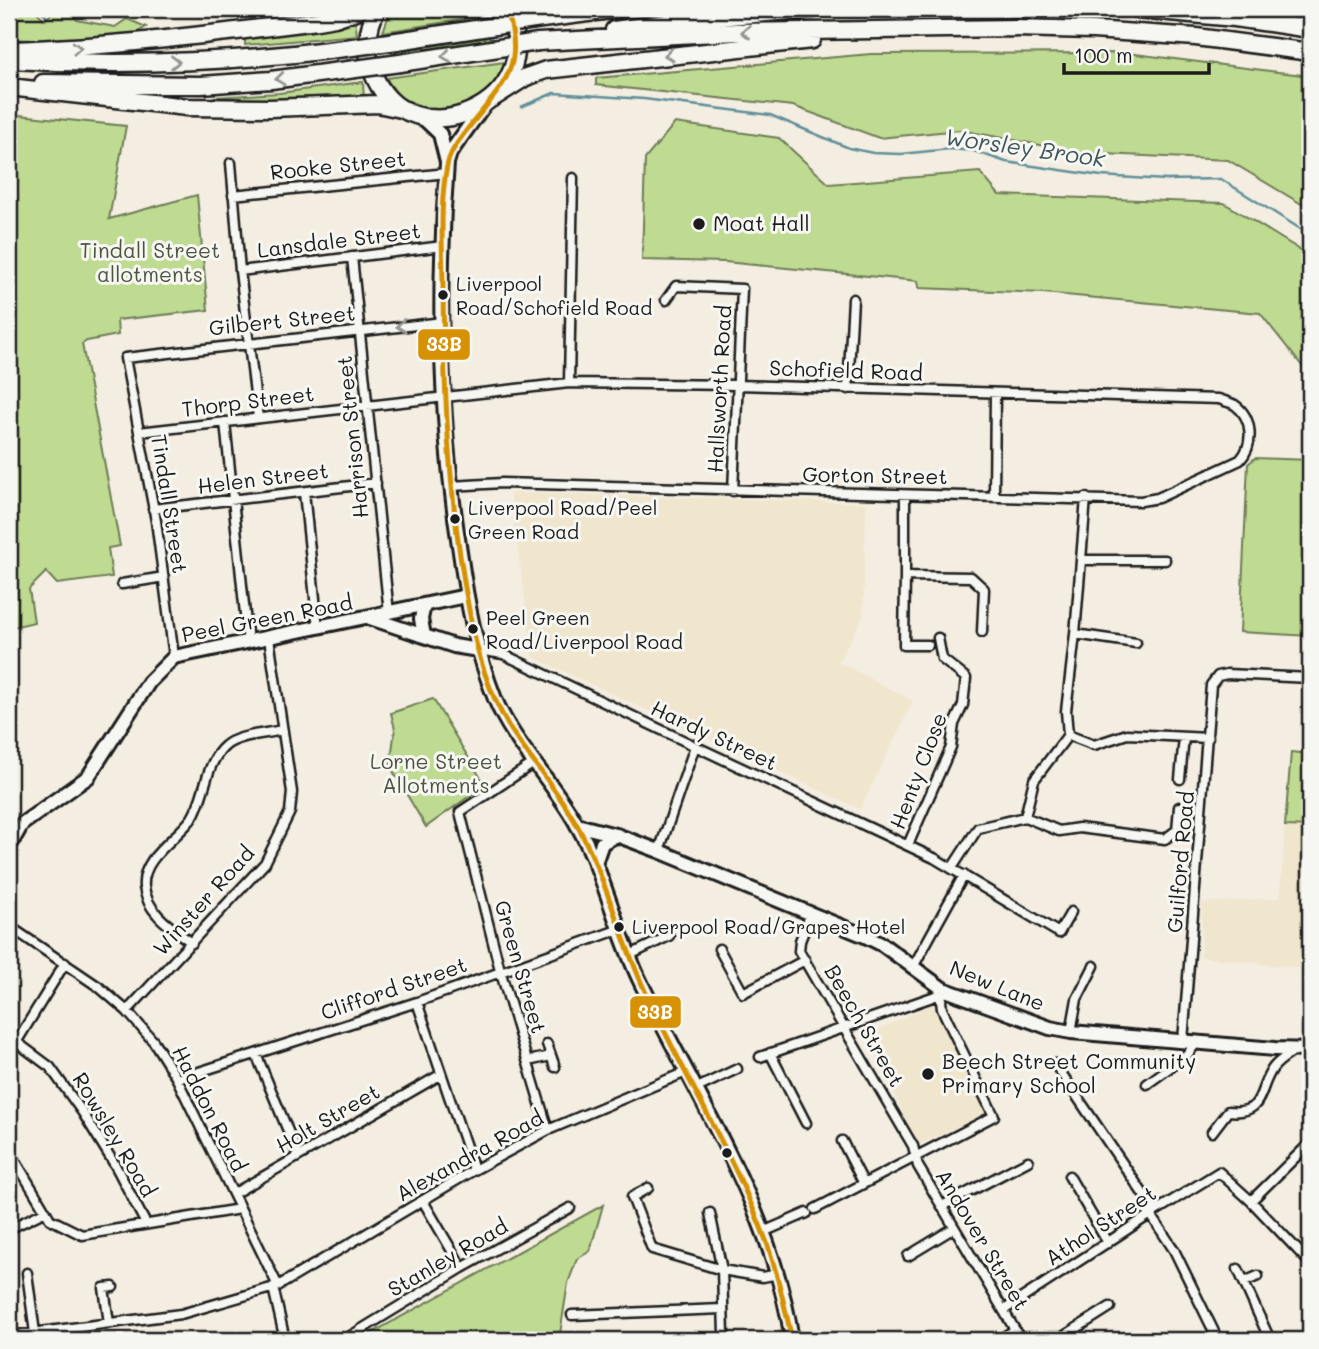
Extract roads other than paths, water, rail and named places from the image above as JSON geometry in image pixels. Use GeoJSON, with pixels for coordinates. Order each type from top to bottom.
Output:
{"type":"FeatureCollection","features":[{"type":"Feature","properties":{"kind":"highway"},"geometry":{"type":"LineString","coordinates":[[377,9],[368,39],[371,67],[384,92],[413,113]]}},
{"type":"Feature","properties":{"kind":"highway"},"geometry":{"type":"LineString","coordinates":[[489,102],[505,84],[514,58],[514,31],[506,9]]}},
{"type":"Feature","properties":{"kind":"highway"},"geometry":{"type":"LineString","coordinates":[[9,60],[204,62],[270,58],[618,9]]}},
{"type":"Feature","properties":{"kind":"highway"},"geometry":{"type":"LineString","coordinates":[[9,85],[201,85],[271,80],[666,23],[814,9]]}},
{"type":"Feature","properties":{"kind":"highway"},"geometry":{"type":"LineString","coordinates":[[1137,9],[1234,18],[1310,29]]}},
{"type":"Feature","properties":{"kind":"highway"},"geometry":{"type":"LineString","coordinates":[[9,50],[135,43],[317,21],[356,11]]}},
{"type":"Feature","properties":{"kind":"highway"},"geometry":{"type":"LineString","coordinates":[[9,85],[187,107],[378,104],[413,113],[453,118],[467,115],[533,74],[571,67],[888,30]]}},
{"type":"Feature","properties":{"kind":"highway"},"geometry":{"type":"LineString","coordinates":[[538,42],[737,32],[1093,30],[1208,38],[1310,52]]}},
{"type":"Feature","properties":{"kind":"street"},"geometry":{"type":"LineString","coordinates":[[447,168],[456,145],[489,102]]}},
{"type":"Feature","properties":{"kind":"street"},"geometry":{"type":"LineString","coordinates":[[413,113],[440,134],[447,168],[443,246],[444,396],[451,486],[466,596],[478,649],[501,712],[577,825],[595,863],[639,978],[736,1170],[778,1274],[792,1340]]}},
{"type":"Feature","properties":{"kind":"street"},"geometry":{"type":"LineString","coordinates":[[231,163],[240,271],[258,418]]}},
{"type":"Feature","properties":{"kind":"street","name":"Rooke Street"},"geometry":{"type":"LineString","coordinates":[[233,195],[447,168]]}},
{"type":"Feature","properties":{"kind":"street"},"geometry":{"type":"LineString","coordinates":[[569,383],[573,178]]}},
{"type":"Feature","properties":{"kind":"street","name":"Lansdale Street"},"geometry":{"type":"LineString","coordinates":[[240,271],[443,246]]}},
{"type":"Feature","properties":{"kind":"street","name":"Harrison Street"},"geometry":{"type":"LineString","coordinates":[[352,257],[388,613]]}},
{"type":"Feature","properties":{"kind":"street","name":"Hallsworth Road"},"geometry":{"type":"LineString","coordinates":[[666,300],[676,286],[742,289],[733,491]]}},
{"type":"Feature","properties":{"kind":"street"},"geometry":{"type":"LineString","coordinates":[[848,388],[853,299]]}},
{"type":"Feature","properties":{"kind":"street","name":"Gilbert Street"},"geometry":{"type":"LineString","coordinates":[[125,358],[443,322]]}},
{"type":"Feature","properties":{"kind":"street","name":"Tindall Street"},"geometry":{"type":"LineString","coordinates":[[125,358],[153,509],[174,657]]}},
{"type":"Feature","properties":{"kind":"street","name":"Schofield Road"},"geometry":{"type":"LineString","coordinates":[[444,396],[569,383],[737,385],[1219,399],[1234,405],[1243,414]]}},
{"type":"Feature","properties":{"kind":"street"},"geometry":{"type":"LineString","coordinates":[[994,496],[995,393]]}},
{"type":"Feature","properties":{"kind":"street","name":"Thorp Street"},"geometry":{"type":"LineString","coordinates":[[139,432],[444,396]]}},
{"type":"Feature","properties":{"kind":"street","name":"Gorton Street"},"geometry":{"type":"LineString","coordinates":[[451,486],[502,483],[1141,501],[1158,498],[1240,460],[1247,453],[1250,441],[1249,426],[1243,414]]}},
{"type":"Feature","properties":{"kind":"street"},"geometry":{"type":"LineString","coordinates":[[225,422],[248,643]]}},
{"type":"Feature","properties":{"kind":"street","name":"Helen Street"},"geometry":{"type":"LineString","coordinates":[[153,509],[376,483]]}},
{"type":"Feature","properties":{"kind":"street"},"geometry":{"type":"LineString","coordinates":[[304,492],[318,628]]}},
{"type":"Feature","properties":{"kind":"street"},"geometry":{"type":"LineString","coordinates":[[905,495],[904,645],[928,645]]}},
{"type":"Feature","properties":{"kind":"street"},"geometry":{"type":"LineString","coordinates":[[1025,817],[1034,780],[1068,735],[1066,711],[1086,498]]}},
{"type":"Feature","properties":{"kind":"street"},"geometry":{"type":"LineString","coordinates":[[1081,560],[1165,561]]}},
{"type":"Feature","properties":{"kind":"street"},"geometry":{"type":"LineString","coordinates":[[905,576],[971,578],[984,589],[982,632]]}},
{"type":"Feature","properties":{"kind":"street"},"geometry":{"type":"LineString","coordinates":[[122,584],[164,577]]}},
{"type":"Feature","properties":{"kind":"street","name":"Peel Green Road"},"geometry":{"type":"LineString","coordinates":[[9,847],[22,824],[88,777],[149,682],[174,657],[466,596]]}},
{"type":"Feature","properties":{"kind":"street"},"geometry":{"type":"LineString","coordinates":[[424,605],[421,619],[424,636]]}},
{"type":"Feature","properties":{"kind":"street","name":"Peel Green Road"},"geometry":{"type":"LineString","coordinates":[[370,618],[454,646],[478,649]]}},
{"type":"Feature","properties":{"kind":"street"},"geometry":{"type":"LineString","coordinates":[[1074,634],[1136,643]]}},
{"type":"Feature","properties":{"kind":"street","name":"Winster Road"},"geometry":{"type":"LineString","coordinates":[[127,1011],[265,863],[290,812],[292,792],[269,638]]}},
{"type":"Feature","properties":{"kind":"street","name":"Henty Close"},"geometry":{"type":"LineString","coordinates":[[908,845],[951,747],[954,724],[964,705],[966,678],[942,659],[938,638]]}},
{"type":"Feature","properties":{"kind":"street","name":"Hardy Street"},"geometry":{"type":"LineString","coordinates":[[478,649],[503,654],[908,845],[952,868],[1059,933],[1071,912]]}},
{"type":"Feature","properties":{"kind":"street","name":"Guilford Road"},"geometry":{"type":"LineString","coordinates":[[1183,1041],[1211,685],[1218,676],[1227,674],[1310,678]]}},
{"type":"Feature","properties":{"kind":"street"},"geometry":{"type":"LineString","coordinates":[[192,943],[156,914],[144,888],[144,877],[150,862],[178,836],[192,818],[203,798],[213,761],[224,746],[234,739],[282,730]]}},
{"type":"Feature","properties":{"kind":"street"},"geometry":{"type":"LineString","coordinates":[[1068,735],[1094,745],[1127,734],[1208,738]]}},
{"type":"Feature","properties":{"kind":"street"},"geometry":{"type":"LineString","coordinates":[[1180,779],[1184,737]]}},
{"type":"Feature","properties":{"kind":"street"},"geometry":{"type":"LineString","coordinates":[[659,851],[695,746]]}},
{"type":"Feature","properties":{"kind":"street","name":"Green Street"},"geometry":{"type":"LineString","coordinates":[[534,763],[460,812],[500,971],[548,1130]]}},
{"type":"Feature","properties":{"kind":"street"},"geometry":{"type":"LineString","coordinates":[[952,868],[978,828],[1025,817],[1059,831],[1079,828],[1165,839],[1177,830],[1179,807]]}},
{"type":"Feature","properties":{"kind":"street","name":"New Lane"},"geometry":{"type":"LineString","coordinates":[[577,825],[617,835],[659,851],[874,940],[914,967],[942,991],[1050,1028],[1071,1032],[1310,1050]]}},
{"type":"Feature","properties":{"kind":"street"},"geometry":{"type":"LineString","coordinates":[[595,863],[602,843],[617,835]]}},
{"type":"Feature","properties":{"kind":"street"},"geometry":{"type":"LineString","coordinates":[[914,967],[964,875]]}},
{"type":"Feature","properties":{"kind":"street","name":"Beech Street"},"geometry":{"type":"LineString","coordinates":[[811,913],[799,946],[913,1146],[915,1156]]}},
{"type":"Feature","properties":{"kind":"street","name":"Haddon Road"},"geometry":{"type":"LineString","coordinates":[[9,926],[99,987],[127,1011],[154,1042],[177,1079],[276,1286],[285,1340]]}},
{"type":"Feature","properties":{"kind":"street","name":"Clifford Street"},"geometry":{"type":"LineString","coordinates":[[177,1079],[417,1002],[620,929]]}},
{"type":"Feature","properties":{"kind":"street"},"geometry":{"type":"LineString","coordinates":[[630,955],[669,936]]}},
{"type":"Feature","properties":{"kind":"street"},"geometry":{"type":"LineString","coordinates":[[719,949],[743,993],[805,960]]}},
{"type":"Feature","properties":{"kind":"street"},"geometry":{"type":"LineString","coordinates":[[9,1054],[65,963]]}},
{"type":"Feature","properties":{"kind":"street"},"geometry":{"type":"LineString","coordinates":[[1071,1032],[1077,999],[1094,966]]}},
{"type":"Feature","properties":{"kind":"street"},"geometry":{"type":"LineString","coordinates":[[760,1057],[942,991],[943,1009],[994,1116],[811,1211],[763,1232]]}},
{"type":"Feature","properties":{"kind":"street"},"geometry":{"type":"LineString","coordinates":[[417,1002],[474,1170]]}},
{"type":"Feature","properties":{"kind":"street","name":"Rowsley Road"},"geometry":{"type":"LineString","coordinates":[[15,1041],[51,1067],[83,1113],[146,1224]]}},
{"type":"Feature","properties":{"kind":"street"},"geometry":{"type":"LineString","coordinates":[[1147,1084],[1186,1055],[1197,1042]]}},
{"type":"Feature","properties":{"kind":"street"},"geometry":{"type":"LineString","coordinates":[[547,1044],[555,1067]]}},
{"type":"Feature","properties":{"kind":"street"},"geometry":{"type":"LineString","coordinates":[[1212,1132],[1228,1111],[1238,1112],[1255,1106],[1273,1068],[1295,1049]]}},
{"type":"Feature","properties":{"kind":"street"},"geometry":{"type":"LineString","coordinates":[[770,1053],[803,1108],[806,1123]]}},
{"type":"Feature","properties":{"kind":"street"},"geometry":{"type":"LineString","coordinates":[[256,1054],[298,1155]]}},
{"type":"Feature","properties":{"kind":"street"},"geometry":{"type":"LineString","coordinates":[[528,1061],[551,1056]]}},
{"type":"Feature","properties":{"kind":"street"},"geometry":{"type":"LineString","coordinates":[[1055,1064],[1154,1212],[1153,1218],[1174,1250],[1218,1340]]}},
{"type":"Feature","properties":{"kind":"street"},"geometry":{"type":"LineString","coordinates":[[695,1089],[737,1069]]}},
{"type":"Feature","properties":{"kind":"street","name":"Alexandra Road"},"geometry":{"type":"LineString","coordinates":[[9,1336],[181,1314],[276,1286],[474,1170],[548,1130],[686,1072]]}},
{"type":"Feature","properties":{"kind":"street","name":"Holt Street"},"geometry":{"type":"LineString","coordinates":[[233,1194],[440,1075]]}},
{"type":"Feature","properties":{"kind":"street"},"geometry":{"type":"LineString","coordinates":[[842,1141],[863,1182]]}},
{"type":"Feature","properties":{"kind":"street"},"geometry":{"type":"LineString","coordinates":[[1309,1259],[1251,1202],[1310,1143]]}},
{"type":"Feature","properties":{"kind":"street"},"geometry":{"type":"LineString","coordinates":[[9,1150],[50,1219],[82,1235],[240,1209]]}},
{"type":"Feature","properties":{"kind":"street","name":"Andover Street"},"geometry":{"type":"LineString","coordinates":[[915,1156],[918,1166],[1021,1340]]}},
{"type":"Feature","properties":{"kind":"street"},"geometry":{"type":"LineString","coordinates":[[942,1206],[1028,1161]]}},
{"type":"Feature","properties":{"kind":"street","name":"Athol Street"},"geometry":{"type":"LineString","coordinates":[[1004,1310],[1219,1172],[1251,1202]]}},
{"type":"Feature","properties":{"kind":"street"},"geometry":{"type":"LineString","coordinates":[[1069,1177],[1108,1243]]}},
{"type":"Feature","properties":{"kind":"street"},"geometry":{"type":"LineString","coordinates":[[648,1188],[632,1198],[652,1248],[722,1270],[763,1277],[778,1274]]}},
{"type":"Feature","properties":{"kind":"street"},"geometry":{"type":"LineString","coordinates":[[423,1201],[462,1268]]}},
{"type":"Feature","properties":{"kind":"street","name":"Stanley Road"},"geometry":{"type":"LineString","coordinates":[[344,1340],[462,1268],[570,1208]]}},
{"type":"Feature","properties":{"kind":"street"},"geometry":{"type":"LineString","coordinates":[[9,1229],[46,1211]]}},
{"type":"Feature","properties":{"kind":"street"},"geometry":{"type":"LineString","coordinates":[[709,1213],[722,1270],[724,1334]]}},
{"type":"Feature","properties":{"kind":"street"},"geometry":{"type":"LineString","coordinates":[[908,1256],[954,1228]]}},
{"type":"Feature","properties":{"kind":"street"},"geometry":{"type":"LineString","coordinates":[[1238,1269],[1270,1340]]}},
{"type":"Feature","properties":{"kind":"street"},"geometry":{"type":"LineString","coordinates":[[27,1273],[35,1333]]}},
{"type":"Feature","properties":{"kind":"street"},"geometry":{"type":"LineString","coordinates":[[1244,1282],[1258,1276]]}},
{"type":"Feature","properties":{"kind":"street"},"geometry":{"type":"LineString","coordinates":[[109,1323],[104,1288],[113,1287]]}},
{"type":"Feature","properties":{"kind":"street"},"geometry":{"type":"LineString","coordinates":[[19,1289],[29,1288]]}},
{"type":"Feature","properties":{"kind":"street"},"geometry":{"type":"LineString","coordinates":[[1058,1340],[1110,1307]]}},
{"type":"Feature","properties":{"kind":"street"},"geometry":{"type":"LineString","coordinates":[[572,1315],[722,1309]]}},
{"type":"Feature","properties":{"kind":"street"},"geometry":{"type":"LineString","coordinates":[[998,1340],[1015,1330]]}},
{"type":"Feature","properties":{"kind":"waterway"},"geometry":{"type":"LineString","coordinates":[[40,9],[47,17]]}},
{"type":"Feature","properties":{"kind":"waterway","name":"Worsley Brook"},"geometry":{"type":"LineString","coordinates":[[521,107],[554,93],[644,99],[770,115],[849,148],[873,153],[901,154],[950,149],[974,151],[1006,162],[1101,176],[1166,180],[1221,179],[1310,235]]}},
{"type":"Feature","properties":{"kind":"place","name":"Moat Hall"},"geometry":{"type":"Point","coordinates":[699,224]}},
{"type":"Feature","properties":{"kind":"place","name":"Liverpool Road/Schofield Road"},"geometry":{"type":"Point","coordinates":[443,295]}},
{"type":"Feature","properties":{"kind":"place","name":"Liverpool Road/Peel Green Road"},"geometry":{"type":"Point","coordinates":[455,519]}},
{"type":"Feature","properties":{"kind":"place","name":"Peel Green Road/Liverpool Road"},"geometry":{"type":"Point","coordinates":[473,629]}},
{"type":"Feature","properties":{"kind":"place","name":"Liverpool Road/Grapes Hotel"},"geometry":{"type":"Point","coordinates":[619,927]}},
{"type":"Feature","properties":{"kind":"place","name":"Beech Street Community Primary School"},"geometry":{"type":"Point","coordinates":[928,1074]}},
{"type":"Feature","properties":{"kind":"park label","name":"Tindall Street allotments"},"geometry":{"type":"Point","coordinates":[150,263]}},
{"type":"Feature","properties":{"kind":"park label","name":"Lorne Street Allotments"},"geometry":{"type":"Point","coordinates":[436,774]}}]}
